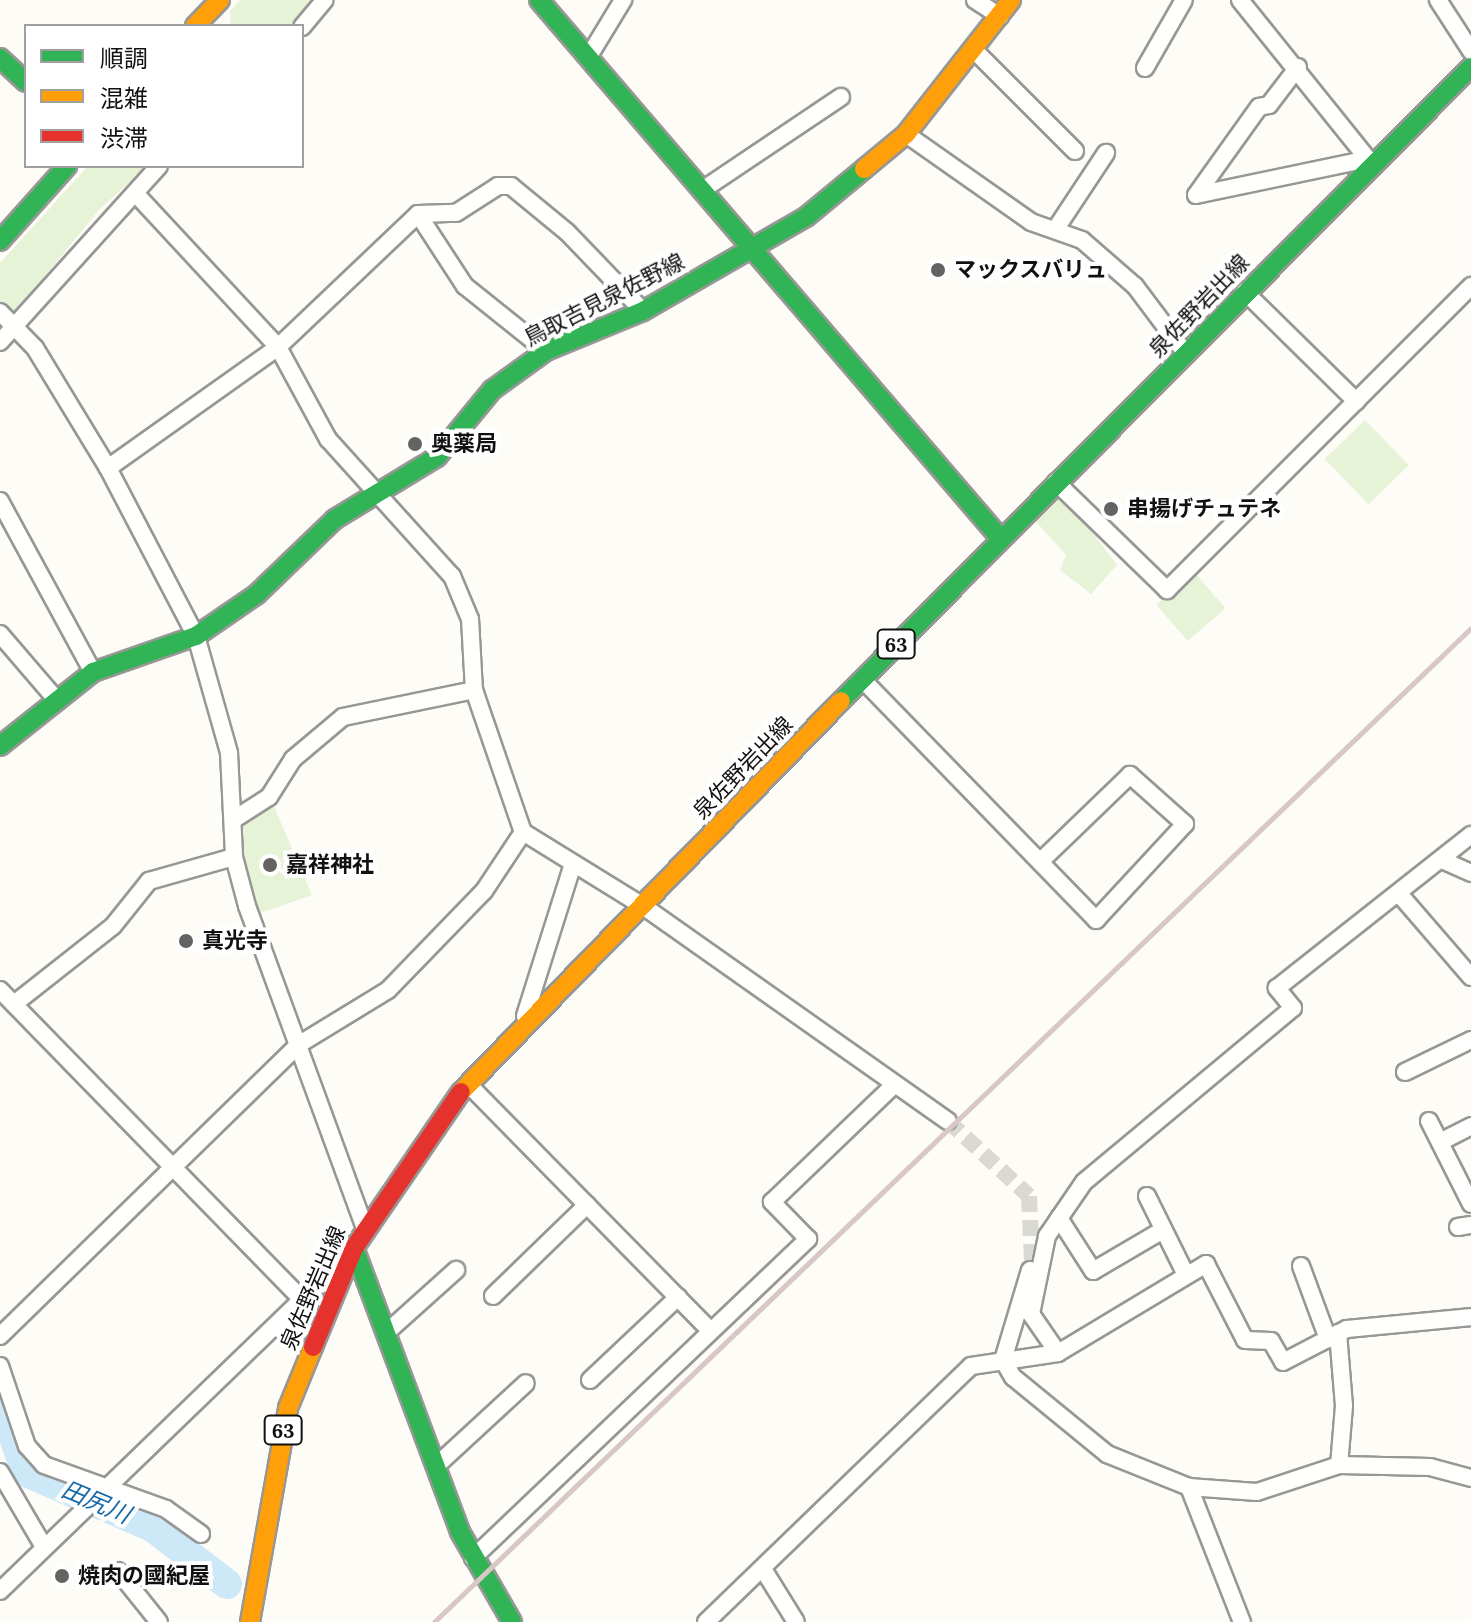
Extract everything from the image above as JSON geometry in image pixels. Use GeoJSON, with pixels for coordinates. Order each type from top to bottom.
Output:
{"type":"FeatureCollection","features":[{"type":"Feature","properties":{"kind":"main road"},"geometry":{"type":"LineString","coordinates":[[207,22],[220,0]]}},
{"type":"Feature","properties":{"kind":"main road"},"geometry":{"type":"LineString","coordinates":[[539,0],[1000,538]]}},
{"type":"Feature","properties":{"kind":"main road","name":"鳥取吉見泉佐野線"},"geometry":{"type":"LineString","coordinates":[[0,746],[55,698],[93,672],[196,636],[257,594],[335,519],[378,490],[437,457],[492,390],[546,351],[643,311],[806,217],[906,134],[976,52],[1011,0]]}},
{"type":"Feature","properties":{"kind":"main road"},"geometry":{"type":"LineString","coordinates":[[0,58],[24,80]]}},
{"type":"Feature","properties":{"kind":"main road","name":"泉佐野岩出線"},"geometry":{"type":"LineString","coordinates":[[250,1622],[288,1408],[354,1248],[468,1084],[524,1021],[643,906],[1000,538],[1186,354],[1370,162],[1471,67]]}},
{"type":"Feature","properties":{"kind":"main road"},"geometry":{"type":"LineString","coordinates":[[0,241],[65,168]]}},
{"type":"Feature","properties":{"kind":"main road"},"geometry":{"type":"LineString","coordinates":[[354,1248],[473,1558],[512,1622]]}},
{"type":"Feature","properties":{"kind":"street"},"geometry":{"type":"LineString","coordinates":[[304,25],[325,0]]}},
{"type":"Feature","properties":{"kind":"street"},"geometry":{"type":"LineString","coordinates":[[589,56],[623,0]]}},
{"type":"Feature","properties":{"kind":"street"},"geometry":{"type":"LineString","coordinates":[[975,0],[1000,16]]}},
{"type":"Feature","properties":{"kind":"street"},"geometry":{"type":"LineString","coordinates":[[1145,68],[1184,0]]}},
{"type":"Feature","properties":{"kind":"street"},"geometry":{"type":"LineString","coordinates":[[1240,0],[1298,67],[1370,162],[1196,195],[1259,107],[1269,105],[1298,67]]}},
{"type":"Feature","properties":{"kind":"street"},"geometry":{"type":"LineString","coordinates":[[1438,0],[1471,51]]}},
{"type":"Feature","properties":{"kind":"street"},"geometry":{"type":"LineString","coordinates":[[976,52],[1075,151]]}},
{"type":"Feature","properties":{"kind":"street"},"geometry":{"type":"LineString","coordinates":[[704,189],[841,97]]}},
{"type":"Feature","properties":{"kind":"street"},"geometry":{"type":"LineString","coordinates":[[906,134],[1031,222],[1057,227],[1135,286],[1186,354]]}},
{"type":"Feature","properties":{"kind":"street"},"geometry":{"type":"LineString","coordinates":[[1057,227],[1106,153]]}},
{"type":"Feature","properties":{"kind":"street"},"geometry":{"type":"LineString","coordinates":[[0,342],[157,168]]}},
{"type":"Feature","properties":{"kind":"street"},"geometry":{"type":"LineString","coordinates":[[108,468],[278,347],[418,214],[456,213],[511,186],[608,269],[643,311]]}},
{"type":"Feature","properties":{"kind":"street"},"geometry":{"type":"LineString","coordinates":[[135,193],[278,347],[320,429],[452,576],[470,619],[474,690],[523,832],[643,906],[948,1121]]}},
{"type":"Feature","properties":{"kind":"street"},"geometry":{"type":"LineString","coordinates":[[418,214],[465,286],[546,351]]}},
{"type":"Feature","properties":{"kind":"street"},"geometry":{"type":"LineString","coordinates":[[1056,482],[1167,590],[1471,286]]}},
{"type":"Feature","properties":{"kind":"street"},"geometry":{"type":"LineString","coordinates":[[1245,292],[1356,401]]}},
{"type":"Feature","properties":{"kind":"street"},"geometry":{"type":"LineString","coordinates":[[0,312],[16,326],[108,468],[196,636],[229,753],[234,857],[365,1229]]}},
{"type":"Feature","properties":{"kind":"street"},"geometry":{"type":"LineString","coordinates":[[0,501],[7,533],[93,672]]}},
{"type":"Feature","properties":{"kind":"street"},"geometry":{"type":"LineString","coordinates":[[0,634],[55,698]]}},
{"type":"Feature","properties":{"kind":"street"},"geometry":{"type":"LineString","coordinates":[[862,679],[1096,920],[1185,824],[1130,775],[1040,862]]}},
{"type":"Feature","properties":{"kind":"street"},"geometry":{"type":"LineString","coordinates":[[233,820],[269,797],[293,759],[343,717],[474,690]]}},
{"type":"Feature","properties":{"kind":"street"},"geometry":{"type":"LineString","coordinates":[[0,1336],[298,1045],[388,990],[484,891],[523,832]]}},
{"type":"Feature","properties":{"kind":"street"},"geometry":{"type":"LineString","coordinates":[[1058,1353],[1031,1314],[1047,1236],[1084,1182],[1293,1008],[1277,988],[1401,896],[1471,835]]}},
{"type":"Feature","properties":{"kind":"street"},"geometry":{"type":"LineString","coordinates":[[14,1004],[113,926],[149,881],[234,857]]}},
{"type":"Feature","properties":{"kind":"street"},"geometry":{"type":"LineString","coordinates":[[1442,860],[1471,873]]}},
{"type":"Feature","properties":{"kind":"street"},"geometry":{"type":"LineString","coordinates":[[524,1021],[573,864]]}},
{"type":"Feature","properties":{"kind":"street"},"geometry":{"type":"LineString","coordinates":[[1401,896],[1471,977]]}},
{"type":"Feature","properties":{"kind":"street"},"geometry":{"type":"LineString","coordinates":[[0,990],[171,1169],[303,1300]]}},
{"type":"Feature","properties":{"kind":"street"},"geometry":{"type":"LineString","coordinates":[[1405,1072],[1471,1040]]}},
{"type":"Feature","properties":{"kind":"street"},"geometry":{"type":"LineString","coordinates":[[468,1084],[711,1331]]}},
{"type":"Feature","properties":{"kind":"street"},"geometry":{"type":"LineString","coordinates":[[473,1558],[808,1239],[772,1202],[895,1084]]}},
{"type":"Feature","properties":{"kind":"street"},"geometry":{"type":"LineString","coordinates":[[1429,1121],[1471,1204]]}},
{"type":"Feature","properties":{"kind":"street"},"geometry":{"type":"LineString","coordinates":[[1440,1142],[1471,1126]]}},
{"type":"Feature","properties":{"kind":"street"},"geometry":{"type":"LineString","coordinates":[[1147,1196],[1186,1275]]}},
{"type":"Feature","properties":{"kind":"street"},"geometry":{"type":"LineString","coordinates":[[493,1296],[587,1205]]}},
{"type":"Feature","properties":{"kind":"street"},"geometry":{"type":"LineString","coordinates":[[1059,1218],[1093,1271],[1163,1230]]}},
{"type":"Feature","properties":{"kind":"street"},"geometry":{"type":"LineString","coordinates":[[0,1591],[354,1248]]}},
{"type":"Feature","properties":{"kind":"street"},"geometry":{"type":"LineString","coordinates":[[1032,1262],[1003,1360],[1013,1377],[1107,1454],[1189,1487],[1257,1492],[1339,1465],[1430,1467],[1471,1478]]}},
{"type":"Feature","properties":{"kind":"street"},"geometry":{"type":"LineString","coordinates":[[706,1622],[971,1366],[1058,1353],[1206,1264],[1245,1340],[1271,1341],[1283,1362],[1333,1336],[1471,1317]]}},
{"type":"Feature","properties":{"kind":"street"},"geometry":{"type":"LineString","coordinates":[[1301,1266],[1333,1336],[1344,1406],[1339,1465]]}},
{"type":"Feature","properties":{"kind":"street"},"geometry":{"type":"LineString","coordinates":[[387,1332],[456,1270]]}},
{"type":"Feature","properties":{"kind":"street"},"geometry":{"type":"LineString","coordinates":[[590,1380],[678,1297]]}},
{"type":"Feature","properties":{"kind":"street"},"geometry":{"type":"LineString","coordinates":[[0,1366],[33,1456],[58,1473],[109,1487],[166,1509],[201,1534]]}},
{"type":"Feature","properties":{"kind":"street"},"geometry":{"type":"LineString","coordinates":[[436,1466],[526,1383]]}},
{"type":"Feature","properties":{"kind":"street"},"geometry":{"type":"LineString","coordinates":[[0,1472],[44,1547]]}},
{"type":"Feature","properties":{"kind":"street"},"geometry":{"type":"LineString","coordinates":[[1189,1487],[1242,1622]]}},
{"type":"Feature","properties":{"kind":"street"},"geometry":{"type":"LineString","coordinates":[[763,1569],[796,1622]]}},
{"type":"Feature","properties":{"kind":"street"},"geometry":{"type":"LineString","coordinates":[[118,1571],[159,1622]]}},
{"type":"Feature","properties":{"kind":"green space"},"geometry":{"type":"Polygon","coordinates":[[[240,0],[311,0],[292,24],[231,24],[230,11],[240,0]]]}},
{"type":"Feature","properties":{"kind":"green space"},"geometry":{"type":"Polygon","coordinates":[[[86,168],[145,168],[99,210],[17,310],[9,310],[0,302],[0,263],[86,168]]]}},
{"type":"Feature","properties":{"kind":"green space"},"geometry":{"type":"Polygon","coordinates":[[[1365,420],[1409,465],[1368,504],[1325,459],[1365,420]]]}},
{"type":"Feature","properties":{"kind":"green space"},"geometry":{"type":"Polygon","coordinates":[[[1057,486],[1117,565],[1091,594],[1060,570],[1066,555],[1029,514],[1057,486]]]}},
{"type":"Feature","properties":{"kind":"green space"},"geometry":{"type":"Polygon","coordinates":[[[1194,572],[1225,608],[1188,641],[1156,605],[1194,572]]]}},
{"type":"Feature","properties":{"kind":"green space"},"geometry":{"type":"Polygon","coordinates":[[[272,802],[312,895],[255,915],[236,822],[272,802]]]}},
{"type":"Feature","properties":{"kind":"waterway","name":"田尻川"},"geometry":{"type":"LineString","coordinates":[[0,1397],[26,1472],[154,1528],[227,1584]]}},
{"type":"Feature","properties":{"kind":"tunnel"},"geometry":{"type":"LineString","coordinates":[[948,1121],[1029,1196],[1032,1262]]}},
{"type":"Feature","properties":{"kind":"railway"},"geometry":{"type":"LineString","coordinates":[[434,1622],[1471,628]]}},
{"type":"Feature","properties":{"kind":"traffic: fast"},"geometry":{"type":"LineString","coordinates":[[539,0],[1000,538]]}},
{"type":"Feature","properties":{"kind":"traffic: fast"},"geometry":{"type":"LineString","coordinates":[[0,58],[24,80]]}},
{"type":"Feature","properties":{"kind":"traffic: fast"},"geometry":{"type":"LineString","coordinates":[[841,701],[1471,67]]}},
{"type":"Feature","properties":{"kind":"traffic: fast"},"geometry":{"type":"LineString","coordinates":[[0,241],[65,168]]}},
{"type":"Feature","properties":{"kind":"traffic: fast"},"geometry":{"type":"LineString","coordinates":[[0,746],[93,672],[196,636],[257,594],[335,519],[437,457],[492,390],[546,351],[643,311],[806,217],[864,169]]}},
{"type":"Feature","properties":{"kind":"traffic: fast"},"geometry":{"type":"LineString","coordinates":[[354,1248],[460,1532],[512,1622]]}},
{"type":"Feature","properties":{"kind":"traffic: slow"},"geometry":{"type":"LineString","coordinates":[[197,24],[220,0]]}},
{"type":"Feature","properties":{"kind":"traffic: slow"},"geometry":{"type":"LineString","coordinates":[[864,169],[906,134],[1011,0]]}},
{"type":"Feature","properties":{"kind":"traffic: slow"},"geometry":{"type":"LineString","coordinates":[[461,1092],[841,701]]}},
{"type":"Feature","properties":{"kind":"traffic: slow"},"geometry":{"type":"LineString","coordinates":[[250,1622],[288,1408],[313,1347]]}},
{"type":"Feature","properties":{"kind":"traffic: jam"},"geometry":{"type":"LineString","coordinates":[[313,1347],[354,1248],[461,1092]]}},
{"type":"Feature","properties":{"kind":"place","name":"マックスバリュ"},"geometry":{"type":"Point","coordinates":[938,270]}},
{"type":"Feature","properties":{"kind":"place","name":"奥薬局"},"geometry":{"type":"Point","coordinates":[415,444]}},
{"type":"Feature","properties":{"kind":"place","name":"串揚げチュテネ"},"geometry":{"type":"Point","coordinates":[1111,509]}},
{"type":"Feature","properties":{"kind":"place","name":"嘉祥神社"},"geometry":{"type":"Point","coordinates":[270,865]}},
{"type":"Feature","properties":{"kind":"place","name":"真光寺"},"geometry":{"type":"Point","coordinates":[186,941]}},
{"type":"Feature","properties":{"kind":"place","name":"焼肉の國紀屋"},"geometry":{"type":"Point","coordinates":[62,1576]}}]}
